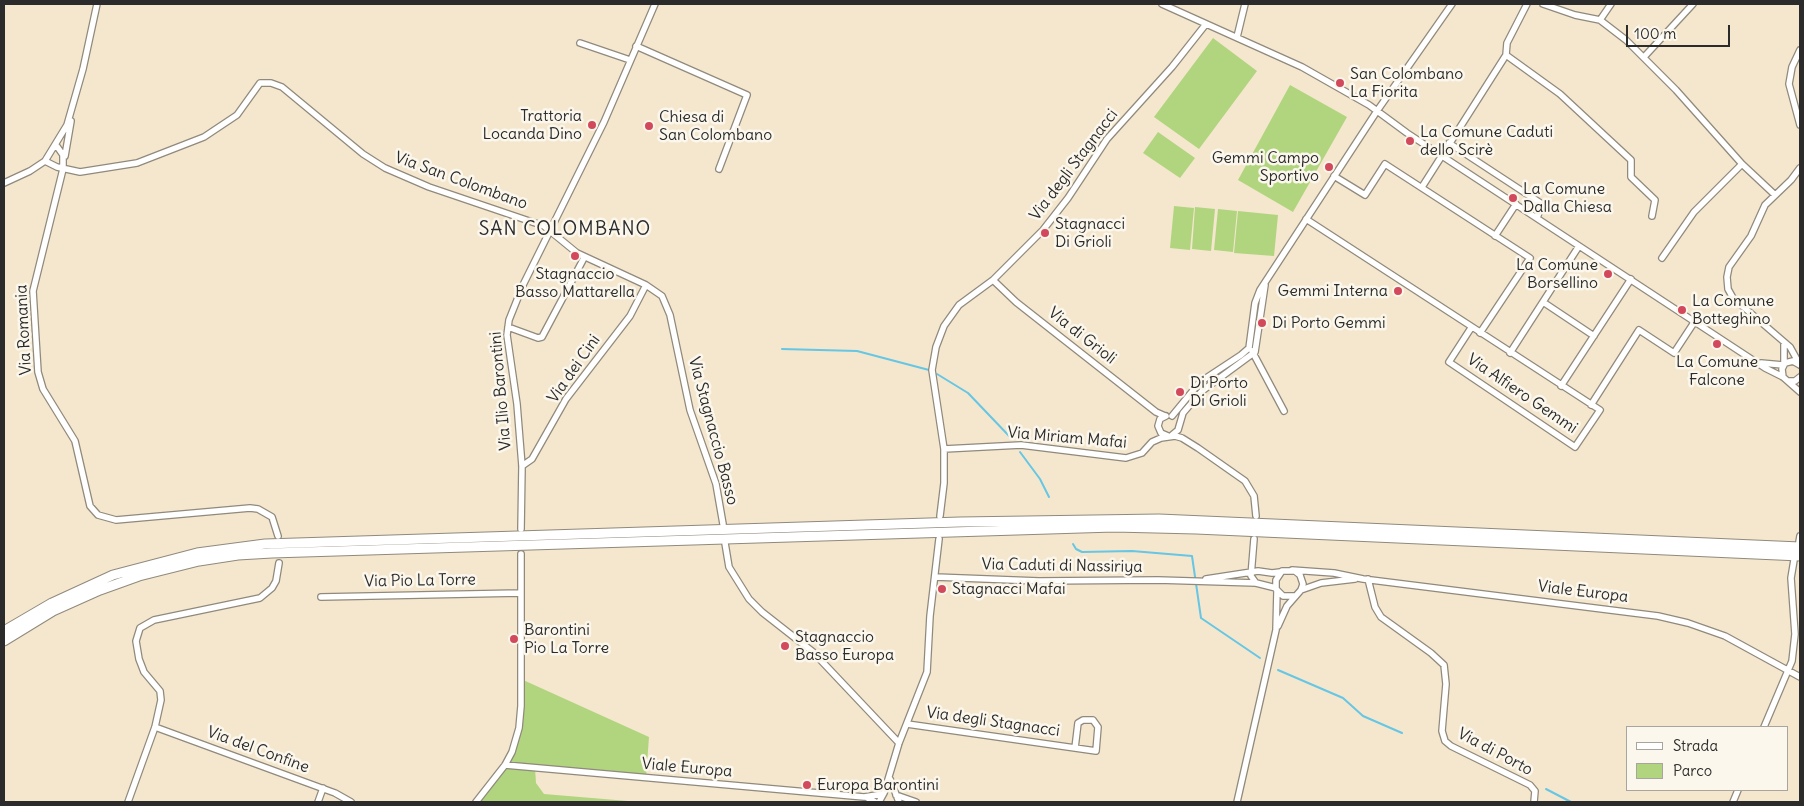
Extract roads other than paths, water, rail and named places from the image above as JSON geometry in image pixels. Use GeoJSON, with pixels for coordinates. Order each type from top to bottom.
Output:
{"type":"FeatureCollection","features":[{"type":"Feature","properties":{"kind":"highway"},"geometry":{"type":"LineString","coordinates":[[4,631],[34,612],[72,593],[129,570],[197,553],[265,544],[960,522],[1159,519],[1800,542]]}},
{"type":"Feature","properties":{"kind":"highway"},"geometry":{"type":"LineString","coordinates":[[4,641],[53,611],[100,590],[139,576],[228,556],[290,552],[1123,527],[1797,558]]}},
{"type":"Feature","properties":{"kind":"street"},"geometry":{"type":"LineString","coordinates":[[63,169],[73,108],[97,4]]}},
{"type":"Feature","properties":{"kind":"street"},"geometry":{"type":"LineString","coordinates":[[552,231],[654,4]]}},
{"type":"Feature","properties":{"kind":"street"},"geometry":{"type":"LineString","coordinates":[[1162,4],[1308,70],[1377,111],[1384,118],[1579,246],[1758,363],[1786,379],[1800,392]]}},
{"type":"Feature","properties":{"kind":"street"},"geometry":{"type":"LineString","coordinates":[[1237,37],[1245,4]]}},
{"type":"Feature","properties":{"kind":"street"},"geometry":{"type":"LineString","coordinates":[[1284,410],[1250,346],[1256,299],[1377,111],[1452,4]]}},
{"type":"Feature","properties":{"kind":"street"},"geometry":{"type":"LineString","coordinates":[[1422,188],[1506,54],[1507,43],[1527,4]]}},
{"type":"Feature","properties":{"kind":"street"},"geometry":{"type":"LineString","coordinates":[[1542,4],[1574,15],[1600,20],[1644,57],[1742,164],[1774,194]]}},
{"type":"Feature","properties":{"kind":"street"},"geometry":{"type":"LineString","coordinates":[[1600,20],[1611,4]]}},
{"type":"Feature","properties":{"kind":"street"},"geometry":{"type":"LineString","coordinates":[[1644,57],[1693,4]]}},
{"type":"Feature","properties":{"kind":"street","name":"Via degli Stagnacci"},"geometry":{"type":"LineString","coordinates":[[940,516],[944,483],[944,449],[933,380],[938,341],[944,326],[957,307],[993,280],[1059,211],[1103,144],[1168,71],[1206,24]]}},
{"type":"Feature","properties":{"kind":"street"},"geometry":{"type":"LineString","coordinates":[[580,43],[630,60]]}},
{"type":"Feature","properties":{"kind":"street"},"geometry":{"type":"LineString","coordinates":[[636,46],[747,95],[719,169]]}},
{"type":"Feature","properties":{"kind":"street"},"geometry":{"type":"LineString","coordinates":[[1800,50],[1792,67],[1789,84],[1800,125]]}},
{"type":"Feature","properties":{"kind":"street"},"geometry":{"type":"LineString","coordinates":[[1506,54],[1560,94],[1631,160],[1631,177],[1655,200],[1652,216]]}},
{"type":"Feature","properties":{"kind":"street","name":"Via San Colombano"},"geometry":{"type":"LineString","coordinates":[[45,161],[63,169],[80,172],[94,171],[137,163],[175,150],[204,137],[224,125],[237,115],[260,83],[271,83],[282,87],[362,154],[385,168],[430,187],[539,223],[552,231]]}},
{"type":"Feature","properties":{"kind":"street"},"geometry":{"type":"LineString","coordinates":[[4,183],[30,171],[45,161],[56,145],[73,108]]}},
{"type":"Feature","properties":{"kind":"street"},"geometry":{"type":"LineString","coordinates":[[1449,143],[1542,204],[1537,218]]}},
{"type":"Feature","properties":{"kind":"street"},"geometry":{"type":"LineString","coordinates":[[56,145],[62,152],[64,160]]}},
{"type":"Feature","properties":{"kind":"street"},"geometry":{"type":"LineString","coordinates":[[1334,176],[1365,196],[1385,164],[1530,258],[1480,333]]}},
{"type":"Feature","properties":{"kind":"street"},"geometry":{"type":"LineString","coordinates":[[1662,258],[1694,212],[1742,164]]}},
{"type":"Feature","properties":{"kind":"street"},"geometry":{"type":"LineString","coordinates":[[1800,168],[1791,180],[1774,194],[1765,205],[1751,236],[1729,267],[1727,281],[1734,298],[1793,351],[1800,365]]}},
{"type":"Feature","properties":{"kind":"street","name":"Via Romania"},"geometry":{"type":"LineString","coordinates":[[63,169],[33,291],[38,372],[43,389],[74,441],[85,488],[93,512],[106,518],[127,520],[250,508],[258,509],[272,517],[278,536]]}},
{"type":"Feature","properties":{"kind":"street"},"geometry":{"type":"LineString","coordinates":[[1495,236],[1516,204]]}},
{"type":"Feature","properties":{"kind":"street","name":"Via Alfiero Gemmi"},"geometry":{"type":"LineString","coordinates":[[1306,219],[1471,328],[1600,410],[1575,447],[1448,362],[1471,328]]}},
{"type":"Feature","properties":{"kind":"street","name":"Via Stagnaccio Basso"},"geometry":{"type":"LineString","coordinates":[[552,231],[584,258],[646,285],[655,291],[666,303],[690,410],[716,484],[723,524]]}},
{"type":"Feature","properties":{"kind":"street","name":"Via Ilio Barontini"},"geometry":{"type":"LineString","coordinates":[[521,529],[522,466],[508,327],[524,286],[552,231]]}},
{"type":"Feature","properties":{"kind":"street"},"geometry":{"type":"LineString","coordinates":[[1510,353],[1579,246]]}},
{"type":"Feature","properties":{"kind":"street"},"geometry":{"type":"LineString","coordinates":[[508,327],[538,338],[542,337],[584,258]]}},
{"type":"Feature","properties":{"kind":"street","name":"Via di Grioli"},"geometry":{"type":"LineString","coordinates":[[993,280],[1016,302],[1156,412],[1168,416]]}},
{"type":"Feature","properties":{"kind":"street"},"geometry":{"type":"LineString","coordinates":[[1561,386],[1631,280]]}},
{"type":"Feature","properties":{"kind":"street","name":"Via dei Cini"},"geometry":{"type":"LineString","coordinates":[[522,466],[532,459],[566,399],[630,316],[646,285]]}},
{"type":"Feature","properties":{"kind":"street"},"geometry":{"type":"LineString","coordinates":[[1170,436],[1178,426],[1185,410],[1207,386],[1253,354],[1259,336],[1264,285]]}},
{"type":"Feature","properties":{"kind":"street"},"geometry":{"type":"LineString","coordinates":[[1543,302],[1594,336]]}},
{"type":"Feature","properties":{"kind":"street"},"geometry":{"type":"LineString","coordinates":[[1591,404],[1639,330],[1674,353],[1694,321]]}},
{"type":"Feature","properties":{"kind":"street"},"geometry":{"type":"LineString","coordinates":[[1784,344],[1784,364],[1781,370],[1786,379],[1795,381],[1800,377]]}},
{"type":"Feature","properties":{"kind":"street"},"geometry":{"type":"LineString","coordinates":[[1152,442],[1158,425],[1200,382],[1241,356],[1250,346]]}},
{"type":"Feature","properties":{"kind":"street"},"geometry":{"type":"LineString","coordinates":[[1758,363],[1784,364],[1792,361],[1800,365]]}},
{"type":"Feature","properties":{"kind":"street"},"geometry":{"type":"LineString","coordinates":[[1156,412],[1161,433],[1182,438],[1247,483],[1255,499],[1256,516]]}},
{"type":"Feature","properties":{"kind":"street"},"geometry":{"type":"LineString","coordinates":[[1168,416],[1178,426],[1182,438]]}},
{"type":"Feature","properties":{"kind":"street","name":"Via Miriam Mafai"},"geometry":{"type":"LineString","coordinates":[[944,449],[1021,445],[1123,458],[1140,454],[1152,442],[1170,436]]}},
{"type":"Feature","properties":{"kind":"street","name":"Via degli Stagnacci"},"geometry":{"type":"LineString","coordinates":[[879,802],[890,779],[900,743],[927,672],[938,538]]}},
{"type":"Feature","properties":{"kind":"street"},"geometry":{"type":"LineString","coordinates":[[1254,539],[1252,573],[1256,583],[1277,589],[1287,597],[1295,596]]}},
{"type":"Feature","properties":{"kind":"street"},"geometry":{"type":"LineString","coordinates":[[725,543],[729,567],[749,599],[762,612],[813,652],[900,743]]}},
{"type":"Feature","properties":{"kind":"street"},"geometry":{"type":"LineString","coordinates":[[476,802],[506,765],[516,740],[521,713],[521,554]]}},
{"type":"Feature","properties":{"kind":"street"},"geometry":{"type":"LineString","coordinates":[[1252,555],[1262,571]]}},
{"type":"Feature","properties":{"kind":"street"},"geometry":{"type":"LineString","coordinates":[[1764,726],[1792,661],[1795,634],[1791,578],[1797,558]]}},
{"type":"Feature","properties":{"kind":"street"},"geometry":{"type":"LineString","coordinates":[[128,802],[155,727],[161,695],[144,672],[139,659],[136,641],[140,628],[154,620],[260,598],[272,588],[278,573],[279,563]]}},
{"type":"Feature","properties":{"kind":"street"},"geometry":{"type":"LineString","coordinates":[[1252,573],[1292,570],[1302,578],[1301,590],[1295,596],[1276,630]]}},
{"type":"Feature","properties":{"kind":"street","name":"Viale Europa"},"geometry":{"type":"LineString","coordinates":[[1292,570],[1334,572],[1366,579],[1658,616],[1688,623],[1725,636],[1800,677]]}},
{"type":"Feature","properties":{"kind":"street"},"geometry":{"type":"LineString","coordinates":[[1237,802],[1276,630],[1276,580],[1282,571]]}},
{"type":"Feature","properties":{"kind":"street","name":"Via Caduti di Nassiriya"},"geometry":{"type":"LineString","coordinates":[[1190,581],[1252,573]]}},
{"type":"Feature","properties":{"kind":"street","name":"Via Caduti di Nassiriya"},"geometry":{"type":"LineString","coordinates":[[935,577],[1039,581],[1158,580],[1256,583]]}},
{"type":"Feature","properties":{"kind":"street","name":"Viale Europa"},"geometry":{"type":"LineString","coordinates":[[1301,590],[1321,582],[1366,579]]}},
{"type":"Feature","properties":{"kind":"street","name":"Via di Porto"},"geometry":{"type":"LineString","coordinates":[[1366,579],[1375,607],[1381,617],[1431,653],[1444,665],[1446,684],[1442,731],[1445,741],[1450,746],[1530,785],[1535,791],[1534,802]]}},
{"type":"Feature","properties":{"kind":"street","name":"Via Pio La Torre"},"geometry":{"type":"LineString","coordinates":[[321,597],[520,593]]}},
{"type":"Feature","properties":{"kind":"street","name":"Via degli Stagnacci"},"geometry":{"type":"LineString","coordinates":[[907,724],[1075,748],[1096,751],[1098,728],[1093,720],[1083,720],[1078,723],[1075,748]]}},
{"type":"Feature","properties":{"kind":"street","name":"Via del Confine"},"geometry":{"type":"LineString","coordinates":[[155,727],[323,788],[351,802]]}},
{"type":"Feature","properties":{"kind":"street","name":"Viale Europa"},"geometry":{"type":"LineString","coordinates":[[506,765],[866,797],[883,793]]}},
{"type":"Feature","properties":{"kind":"street"},"geometry":{"type":"LineString","coordinates":[[890,779],[899,802]]}},
{"type":"Feature","properties":{"kind":"street"},"geometry":{"type":"LineString","coordinates":[[318,802],[323,788]]}},
{"type":"Feature","properties":{"kind":"street"},"geometry":{"type":"LineString","coordinates":[[883,793],[889,792],[916,802]]}},
{"type":"Feature","properties":{"kind":"street","name":"Viale Europa"},"geometry":{"type":"LineString","coordinates":[[866,797],[875,802]]}},
{"type":"Feature","properties":{"kind":"waterway"},"geometry":{"type":"LineString","coordinates":[[782,349],[857,351],[929,370]]}},
{"type":"Feature","properties":{"kind":"waterway"},"geometry":{"type":"LineString","coordinates":[[937,374],[968,393],[1011,438]]}},
{"type":"Feature","properties":{"kind":"waterway"},"geometry":{"type":"LineString","coordinates":[[1020,452],[1040,479],[1049,497]]}},
{"type":"Feature","properties":{"kind":"waterway"},"geometry":{"type":"LineString","coordinates":[[1073,544],[1076,549],[1082,552],[1132,551],[1192,556],[1201,618],[1260,658]]}},
{"type":"Feature","properties":{"kind":"waterway"},"geometry":{"type":"LineString","coordinates":[[1278,670],[1343,698],[1363,716],[1402,733]]}},
{"type":"Feature","properties":{"kind":"waterway"},"geometry":{"type":"LineString","coordinates":[[1546,789],[1571,802]]}},
{"type":"Feature","properties":{"kind":"place","name":"San Colombano La Fiorita"},"geometry":{"type":"Point","coordinates":[1340,83]}},
{"type":"Feature","properties":{"kind":"place","name":"Trattoria Locanda Dino"},"geometry":{"type":"Point","coordinates":[592,125]}},
{"type":"Feature","properties":{"kind":"place","name":"Chiesa di San Colombano"},"geometry":{"type":"Point","coordinates":[649,126]}},
{"type":"Feature","properties":{"kind":"place","name":"La Comune Caduti dello Scirè"},"geometry":{"type":"Point","coordinates":[1410,141]}},
{"type":"Feature","properties":{"kind":"place","name":"Gemmi Campo Sportivo"},"geometry":{"type":"Point","coordinates":[1329,167]}},
{"type":"Feature","properties":{"kind":"place","name":"La Comune Dalla Chiesa"},"geometry":{"type":"Point","coordinates":[1513,198]}},
{"type":"Feature","properties":{"kind":"place","name":"Stagnacci Di Grioli"},"geometry":{"type":"Point","coordinates":[1045,233]}},
{"type":"Feature","properties":{"kind":"place","name":"Stagnaccio Basso Mattarella"},"geometry":{"type":"Point","coordinates":[575,256]}},
{"type":"Feature","properties":{"kind":"place","name":"La Comune Borsellino"},"geometry":{"type":"Point","coordinates":[1608,274]}},
{"type":"Feature","properties":{"kind":"place","name":"Gemmi Interna"},"geometry":{"type":"Point","coordinates":[1398,291]}},
{"type":"Feature","properties":{"kind":"place","name":"La Comune Botteghino"},"geometry":{"type":"Point","coordinates":[1682,310]}},
{"type":"Feature","properties":{"kind":"place","name":"Di Porto Gemmi"},"geometry":{"type":"Point","coordinates":[1262,323]}},
{"type":"Feature","properties":{"kind":"place","name":"La Comune Falcone"},"geometry":{"type":"Point","coordinates":[1717,344]}},
{"type":"Feature","properties":{"kind":"place","name":"Di Porto Di Grioli"},"geometry":{"type":"Point","coordinates":[1180,392]}},
{"type":"Feature","properties":{"kind":"place","name":"Stagnacci Mafai"},"geometry":{"type":"Point","coordinates":[942,589]}},
{"type":"Feature","properties":{"kind":"place","name":"Barontini Pio La Torre"},"geometry":{"type":"Point","coordinates":[514,639]}},
{"type":"Feature","properties":{"kind":"place","name":"Stagnaccio Basso Europa"},"geometry":{"type":"Point","coordinates":[785,646]}},
{"type":"Feature","properties":{"kind":"place","name":"Europa Barontini"},"geometry":{"type":"Point","coordinates":[807,785]}},
{"type":"Feature","properties":{"kind":"district","name":"SAN COLOMBANO"},"geometry":{"type":"Point","coordinates":[565,230]}}]}
